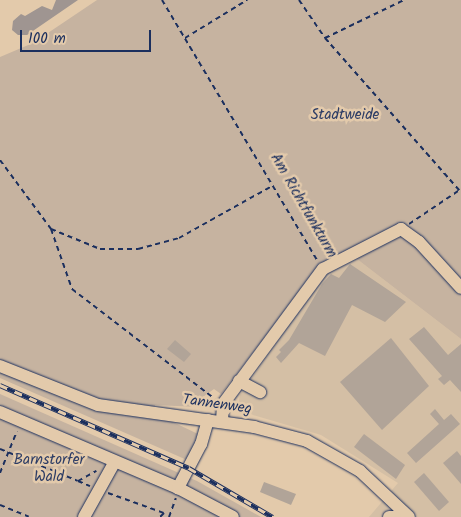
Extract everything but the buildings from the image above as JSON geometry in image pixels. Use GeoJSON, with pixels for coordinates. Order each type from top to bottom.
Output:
{"type":"FeatureCollection","features":[{"type":"Feature","properties":{"kind":"street"},"geometry":{"type":"LineString","coordinates":[[323,269],[401,229],[419,242],[461,288]]}},
{"type":"Feature","properties":{"kind":"street","name":"Am Richtfunkturm"},"geometry":{"type":"LineString","coordinates":[[223,404],[323,269]]}},
{"type":"Feature","properties":{"kind":"street","name":"Tannenweg"},"geometry":{"type":"LineString","coordinates":[[0,366],[98,405],[270,430],[323,449],[376,484],[402,516]]}},
{"type":"Feature","properties":{"kind":"street"},"geometry":{"type":"LineString","coordinates":[[239,381],[260,392]]}},
{"type":"Feature","properties":{"kind":"street"},"geometry":{"type":"LineString","coordinates":[[222,422],[223,404]]}},
{"type":"Feature","properties":{"kind":"street"},"geometry":{"type":"LineString","coordinates":[[0,412],[114,463],[178,488],[234,517]]}},
{"type":"Feature","properties":{"kind":"street"},"geometry":{"type":"LineString","coordinates":[[178,488],[201,444],[208,420]]}},
{"type":"Feature","properties":{"kind":"street"},"geometry":{"type":"LineString","coordinates":[[84,517],[114,463]]}},
{"type":"Feature","properties":{"kind":"street"},"geometry":{"type":"LineString","coordinates":[[389,517],[392,514],[402,516]]}},
{"type":"Feature","properties":{"kind":"path","name":"Am Richtfunkturm"},"geometry":{"type":"LineString","coordinates":[[162,0],[323,269]]}},
{"type":"Feature","properties":{"kind":"path"},"geometry":{"type":"LineString","coordinates":[[185,38],[247,0]]}},
{"type":"Feature","properties":{"kind":"path"},"geometry":{"type":"LineString","coordinates":[[299,0],[326,38],[460,190],[401,229]]}},
{"type":"Feature","properties":{"kind":"path"},"geometry":{"type":"LineString","coordinates":[[326,38],[404,0]]}},
{"type":"Feature","properties":{"kind":"path"},"geometry":{"type":"LineString","coordinates":[[0,160],[51,229],[72,289],[223,404]]}},
{"type":"Feature","properties":{"kind":"path"},"geometry":{"type":"LineString","coordinates":[[51,229],[100,249],[138,250],[179,238],[272,186]]}},
{"type":"Feature","properties":{"kind":"path"},"geometry":{"type":"LineString","coordinates":[[0,473],[21,422]]}},
{"type":"Feature","properties":{"kind":"path"},"geometry":{"type":"LineString","coordinates":[[0,449],[169,516],[178,488]]}},
{"type":"Feature","properties":{"kind":"path"},"geometry":{"type":"LineString","coordinates":[[78,481],[114,463]]}},
{"type":"Feature","properties":{"kind":"path"},"geometry":{"type":"LineString","coordinates":[[0,504],[29,517]]}},
{"type":"Feature","properties":{"kind":"path"},"geometry":{"type":"LineString","coordinates":[[160,517],[164,513]]}},
{"type":"Feature","properties":{"kind":"shaded area"},"geometry":{"type":"Polygon","coordinates":[[[56,0],[78,0],[27,35],[18,35],[12,30],[13,21],[21,14],[25,16],[42,6],[52,10],[56,0]]]}},
{"type":"Feature","properties":{"kind":"shaded area"},"geometry":{"type":"Polygon","coordinates":[[[353,256],[461,339],[461,517],[369,517],[398,483],[321,435],[253,415],[238,406],[240,395],[330,266],[353,256]]]}},
{"type":"Feature","properties":{"kind":"green space","name":"Stadtweide"},"geometry":{"type":"Polygon","coordinates":[[[97,0],[461,0],[461,339],[353,256],[310,278],[221,394],[214,389],[200,399],[202,405],[198,407],[155,405],[154,413],[198,434],[187,460],[0,378],[0,57],[33,43],[97,0]]]}},
{"type":"Feature","properties":{"kind":"green space","name":"Barnstorfer Wald"},"geometry":{"type":"Polygon","coordinates":[[[0,394],[197,481],[261,517],[0,517],[0,394]]]}},
{"type":"Feature","properties":{"kind":"railway"},"geometry":{"type":"LineString","coordinates":[[0,385],[189,468],[273,517]]}}]}
